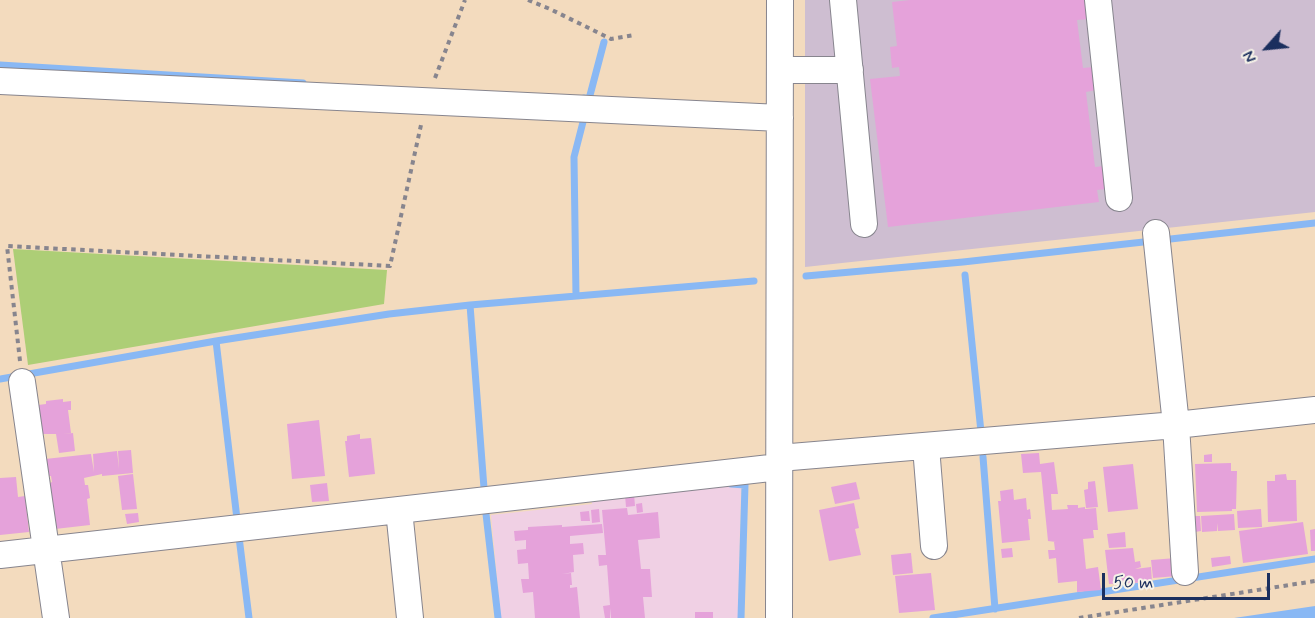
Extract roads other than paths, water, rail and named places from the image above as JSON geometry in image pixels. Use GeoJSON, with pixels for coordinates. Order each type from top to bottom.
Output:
{"type":"FeatureCollection","features":[{"type":"Feature","properties":{"kind":"street"},"geometry":{"type":"LineString","coordinates":[[779,618],[780,0]]}},
{"type":"Feature","properties":{"kind":"street"},"geometry":{"type":"LineString","coordinates":[[843,0],[864,224]]}},
{"type":"Feature","properties":{"kind":"street"},"geometry":{"type":"LineString","coordinates":[[1098,0],[1119,198]]}},
{"type":"Feature","properties":{"kind":"street"},"geometry":{"type":"LineString","coordinates":[[780,70],[850,70]]}},
{"type":"Feature","properties":{"kind":"street"},"geometry":{"type":"LineString","coordinates":[[0,81],[780,118]]}},
{"type":"Feature","properties":{"kind":"street"},"geometry":{"type":"LineString","coordinates":[[1157,241],[1176,425],[1185,572]]}},
{"type":"Feature","properties":{"kind":"street"},"geometry":{"type":"LineString","coordinates":[[21,373],[56,618]]}},
{"type":"Feature","properties":{"kind":"street"},"geometry":{"type":"LineString","coordinates":[[0,555],[399,510],[779,462],[1315,410]]}},
{"type":"Feature","properties":{"kind":"street"},"geometry":{"type":"LineString","coordinates":[[926,447],[934,546]]}},
{"type":"Feature","properties":{"kind":"street"},"geometry":{"type":"LineString","coordinates":[[399,510],[410,618]]}},
{"type":"Feature","properties":{"kind":"water"},"geometry":{"type":"Polygon","coordinates":[[[1315,606],[1315,618],[1234,618],[1315,606]]]}},
{"type":"Feature","properties":{"kind":"waterway"},"geometry":{"type":"LineString","coordinates":[[584,98],[589,99],[604,42]]}},
{"type":"Feature","properties":{"kind":"waterway"},"geometry":{"type":"LineString","coordinates":[[0,65],[303,83]]}},
{"type":"Feature","properties":{"kind":"waterway"},"geometry":{"type":"LineString","coordinates":[[576,296],[574,157],[583,122]]}},
{"type":"Feature","properties":{"kind":"waterway"},"geometry":{"type":"LineString","coordinates":[[806,276],[963,262],[1315,223]]}},
{"type":"Feature","properties":{"kind":"waterway"},"geometry":{"type":"LineString","coordinates":[[965,275],[981,432]]}},
{"type":"Feature","properties":{"kind":"waterway"},"geometry":{"type":"LineString","coordinates":[[0,379],[216,341],[389,314],[754,281]]}},
{"type":"Feature","properties":{"kind":"waterway"},"geometry":{"type":"LineString","coordinates":[[470,305],[484,488]]}},
{"type":"Feature","properties":{"kind":"waterway"},"geometry":{"type":"LineString","coordinates":[[216,341],[237,519]]}},
{"type":"Feature","properties":{"kind":"waterway"},"geometry":{"type":"LineString","coordinates":[[983,457],[995,609]]}},
{"type":"Feature","properties":{"kind":"waterway"},"geometry":{"type":"LineString","coordinates":[[731,484],[745,485],[741,618]]}},
{"type":"Feature","properties":{"kind":"waterway"},"geometry":{"type":"LineString","coordinates":[[486,514],[498,618]]}},
{"type":"Feature","properties":{"kind":"waterway"},"geometry":{"type":"LineString","coordinates":[[239,537],[249,618]]}},
{"type":"Feature","properties":{"kind":"waterway"},"geometry":{"type":"LineString","coordinates":[[933,618],[1315,559]]}}]}
